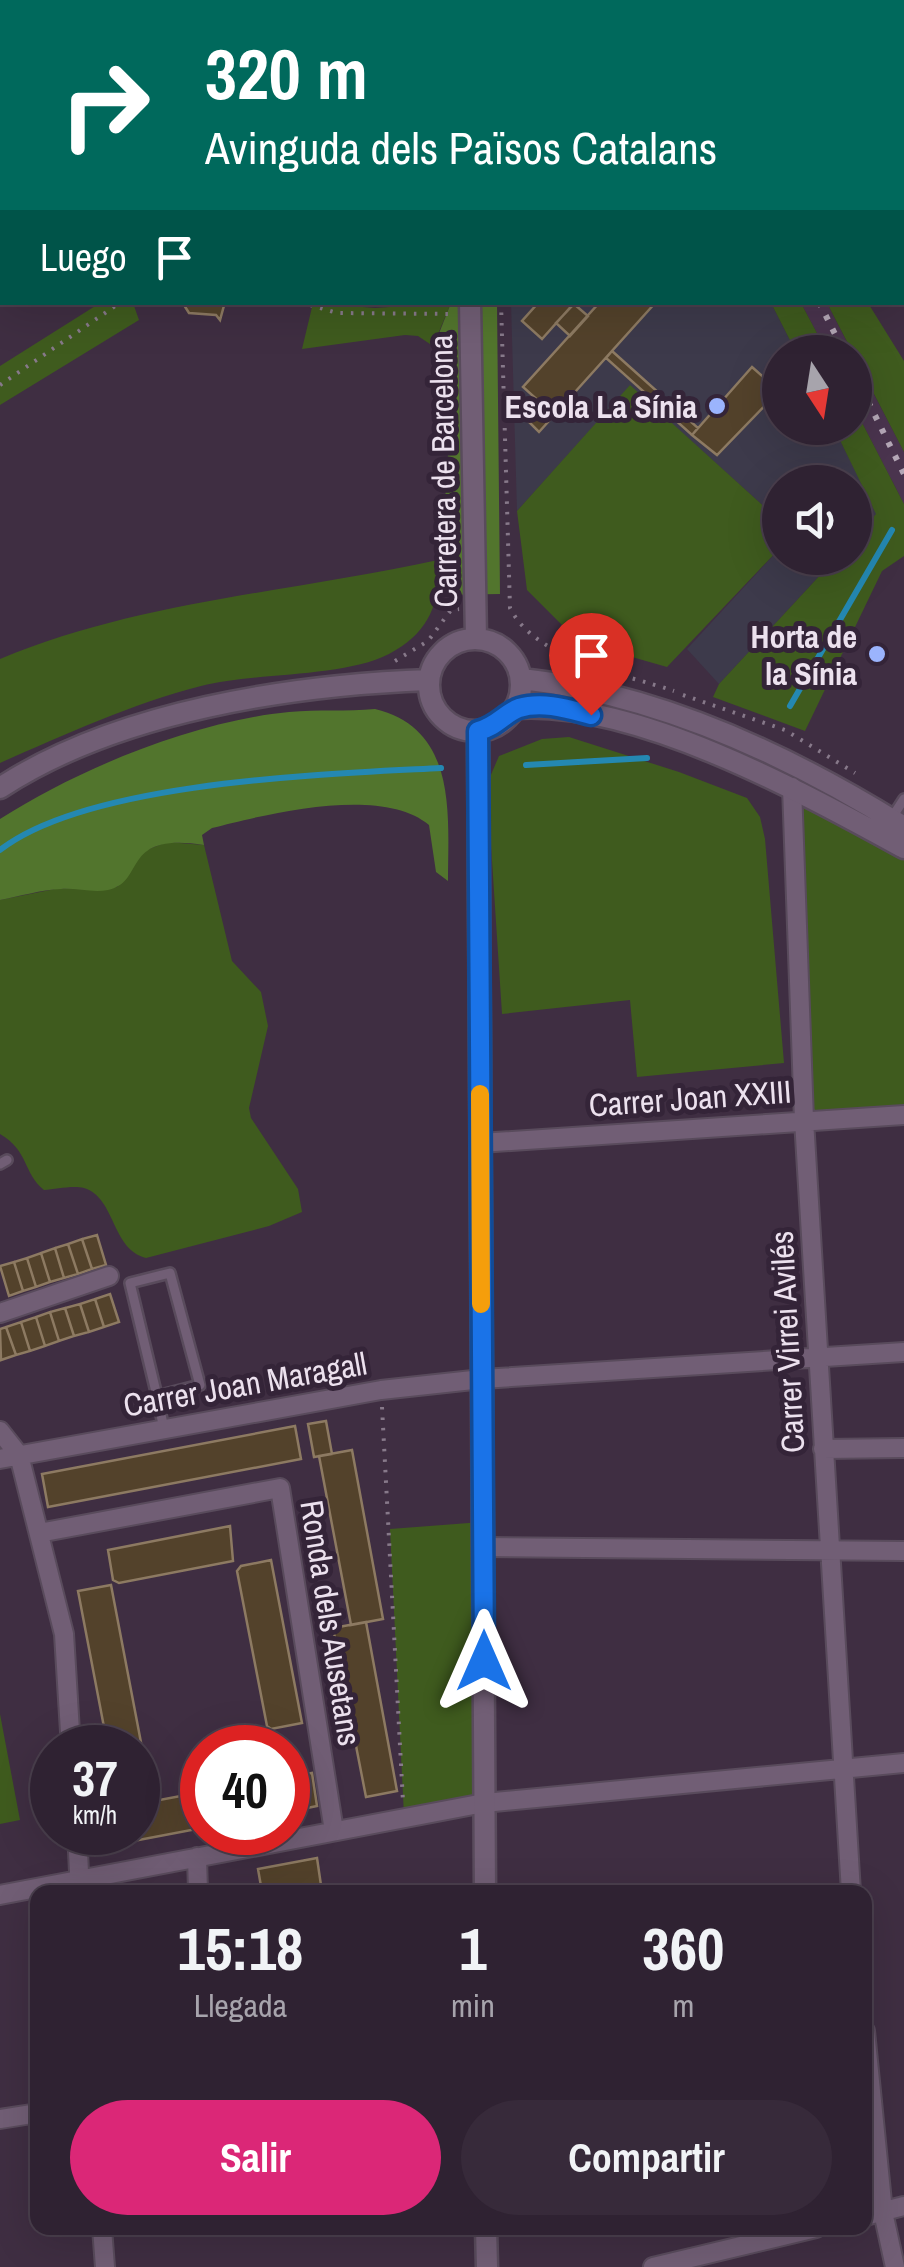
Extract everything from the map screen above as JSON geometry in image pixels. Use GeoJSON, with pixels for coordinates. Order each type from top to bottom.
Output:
{"type":"FeatureCollection","features":[{"type":"Feature","properties":{"kind":"street","name":"Carretera de Barcelona"},"geometry":{"type":"LineString","coordinates":[[470,308],[476,638]]}},
{"type":"Feature","properties":{"kind":"street"},"geometry":{"type":"LineString","coordinates":[[476,638],[501,646],[518,666],[522,679],[516,708],[493,728],[478,731],[448,722],[430,696],[429,680],[439,655],[462,640],[476,638]]}},
{"type":"Feature","properties":{"kind":"street"},"geometry":{"type":"LineString","coordinates":[[522,679],[600,690],[768,750],[898,823]]}},
{"type":"Feature","properties":{"kind":"street"},"geometry":{"type":"LineString","coordinates":[[0,788],[142,724],[300,690],[429,680]]}},
{"type":"Feature","properties":{"kind":"street"},"geometry":{"type":"LineString","coordinates":[[516,708],[557,706],[692,744],[792,787],[904,848]]}},
{"type":"Feature","properties":{"kind":"street"},"geometry":{"type":"LineString","coordinates":[[478,731],[484,1885]]}},
{"type":"Feature","properties":{"kind":"street","name":"Carrer Virrei Avilés"},"geometry":{"type":"LineString","coordinates":[[792,787],[804,1120],[851,1885]]}},
{"type":"Feature","properties":{"kind":"street","name":"Carrer Joan XXIII"},"geometry":{"type":"LineString","coordinates":[[480,1142],[904,1115]]}},
{"type":"Feature","properties":{"kind":"street"},"geometry":{"type":"LineString","coordinates":[[0,1312],[109,1276]]}},
{"type":"Feature","properties":{"kind":"street","name":"Carrer Joan Maragall"},"geometry":{"type":"LineString","coordinates":[[0,1459],[381,1390],[482,1378],[904,1352]]}},
{"type":"Feature","properties":{"kind":"street"},"geometry":{"type":"LineString","coordinates":[[0,1430],[20,1455],[64,1634],[70,1725]]}},
{"type":"Feature","properties":{"kind":"street"},"geometry":{"type":"LineString","coordinates":[[824,1449],[904,1448]]}},
{"type":"Feature","properties":{"kind":"street","name":"Ronda dels Ausetans"},"geometry":{"type":"LineString","coordinates":[[39,1533],[280,1488],[334,1831]]}},
{"type":"Feature","properties":{"kind":"street"},"geometry":{"type":"LineString","coordinates":[[483,1547],[904,1551]]}},
{"type":"Feature","properties":{"kind":"street"},"geometry":{"type":"LineString","coordinates":[[84,1885],[197,1857],[484,1803],[904,1763]]}},
{"type":"Feature","properties":{"kind":"street"},"geometry":{"type":"LineString","coordinates":[[78,1855],[80,1885]]}},
{"type":"Feature","properties":{"kind":"street"},"geometry":{"type":"LineString","coordinates":[[197,1857],[198,1885]]}},
{"type":"Feature","properties":{"kind":"street"},"geometry":{"type":"LineString","coordinates":[[0,1896],[30,1892]]}},
{"type":"Feature","properties":{"kind":"street"},"geometry":{"type":"LineString","coordinates":[[0,2120],[30,2114]]}},
{"type":"Feature","properties":{"kind":"street"},"geometry":{"type":"LineString","coordinates":[[872,2173],[874,2214],[895,2267]]}},
{"type":"Feature","properties":{"kind":"street"},"geometry":{"type":"LineString","coordinates":[[874,2214],[904,2206]]}},
{"type":"Feature","properties":{"kind":"street"},"geometry":{"type":"LineString","coordinates":[[103,2235],[105,2267]]}},
{"type":"Feature","properties":{"kind":"street"},"geometry":{"type":"LineString","coordinates":[[486,2235],[487,2267]]}},
{"type":"Feature","properties":{"kind":"street"},"geometry":{"type":"LineString","coordinates":[[653,2267],[787,2235]]}},
{"type":"Feature","properties":{"kind":"lane"},"geometry":{"type":"LineString","coordinates":[[898,823],[904,799]]}},
{"type":"Feature","properties":{"kind":"lane"},"geometry":{"type":"LineString","coordinates":[[157,1396],[200,1385],[170,1273],[130,1283],[164,1429]]}},
{"type":"Feature","properties":{"kind":"path"},"geometry":{"type":"LineString","coordinates":[[0,384],[117,305]]}},
{"type":"Feature","properties":{"kind":"path"},"geometry":{"type":"LineString","coordinates":[[310,305],[337,313],[470,308]]}},
{"type":"Feature","properties":{"kind":"path"},"geometry":{"type":"LineString","coordinates":[[501,305],[510,608]]}},
{"type":"Feature","properties":{"kind":"path"},"geometry":{"type":"LineString","coordinates":[[381,1390],[404,1816]]}},
{"type":"Feature","properties":{"kind":"shaded area","name":"Escola La Sínia"},"geometry":{"type":"Polygon","coordinates":[[[511,305],[772,305],[787,335],[762,335],[762,445],[842,445],[852,465],[762,465],[762,505],[630,386],[517,511],[511,305]]]}},
{"type":"Feature","properties":{"kind":"shaded area"},"geometry":{"type":"Polygon","coordinates":[[[802,305],[828,305],[843,335],[818,335],[802,305]]]}},
{"type":"Feature","properties":{"kind":"shaded area"},"geometry":{"type":"Polygon","coordinates":[[[872,391],[904,452],[904,504],[872,442],[872,391]]]}},
{"type":"Feature","properties":{"kind":"shaded area"},"geometry":{"type":"Polygon","coordinates":[[[762,568],[762,575],[820,575],[719,684],[687,649],[762,568]]]}},
{"type":"Feature","properties":{"kind":"green space"},"geometry":{"type":"Polygon","coordinates":[[[97,305],[134,305],[139,320],[0,405],[0,366],[97,305]]]}},
{"type":"Feature","properties":{"kind":"green space"},"geometry":{"type":"Polygon","coordinates":[[[313,305],[450,305],[433,346],[418,336],[405,335],[302,349],[313,305]]]}},
{"type":"Feature","properties":{"kind":"green space"},"geometry":{"type":"Polygon","coordinates":[[[450,305],[497,305],[500,594],[440,595],[449,426],[443,364],[434,346],[450,305]]]}},
{"type":"Feature","properties":{"kind":"green space"},"geometry":{"type":"Polygon","coordinates":[[[772,305],[802,305],[818,335],[787,335],[772,305]]]}},
{"type":"Feature","properties":{"kind":"green space"},"geometry":{"type":"Polygon","coordinates":[[[828,305],[869,305],[904,361],[904,452],[872,390],[872,335],[844,335],[828,305]]]}},
{"type":"Feature","properties":{"kind":"green space"},"geometry":{"type":"Polygon","coordinates":[[[630,385],[762,505],[762,567],[667,667],[604,649],[563,626],[527,590],[517,511],[630,385]]]}},
{"type":"Feature","properties":{"kind":"green space"},"geometry":{"type":"Polygon","coordinates":[[[872,442],[904,504],[904,556],[882,571],[805,731],[713,697],[719,684],[820,575],[872,575],[872,518],[876,514],[872,506],[872,465],[852,465],[842,445],[872,445],[872,442]]]}},
{"type":"Feature","properties":{"kind":"green space"},"geometry":{"type":"Polygon","coordinates":[[[438,560],[437,590],[430,615],[414,636],[389,654],[347,667],[223,682],[175,693],[99,720],[0,763],[0,659],[52,639],[161,611],[438,560]]]}},
{"type":"Feature","properties":{"kind":"green space"},"geometry":{"type":"Polygon","coordinates":[[[375,709],[402,719],[421,735],[435,755],[447,803],[448,881],[436,872],[429,825],[408,813],[383,807],[324,806],[212,828],[202,835],[204,845],[159,845],[147,851],[128,878],[108,890],[53,890],[0,900],[0,819],[66,782],[139,750],[215,725],[289,712],[375,709]]]}},
{"type":"Feature","properties":{"kind":"green space"},"geometry":{"type":"Polygon","coordinates":[[[569,737],[747,798],[760,817],[784,1063],[637,1077],[630,1000],[502,1014],[487,784],[499,756],[542,739],[569,737]]]}},
{"type":"Feature","properties":{"kind":"green space"},"geometry":{"type":"Polygon","coordinates":[[[792,787],[904,848],[904,1115],[804,1120],[792,787]]]}},
{"type":"Feature","properties":{"kind":"green space"},"geometry":{"type":"Polygon","coordinates":[[[167,842],[204,845],[232,961],[261,992],[268,1026],[249,1108],[251,1118],[298,1189],[302,1212],[269,1226],[146,1258],[126,1245],[94,1194],[80,1187],[44,1190],[16,1148],[0,1134],[0,900],[55,889],[117,887],[144,851],[167,842]]]}},
{"type":"Feature","properties":{"kind":"green space"},"geometry":{"type":"Polygon","coordinates":[[[482,1522],[484,1803],[404,1816],[390,1529],[482,1522]]]}},
{"type":"Feature","properties":{"kind":"green space"},"geometry":{"type":"Polygon","coordinates":[[[0,1714],[20,1820],[0,1824],[0,1714]]]}},
{"type":"Feature","properties":{"kind":"building"},"geometry":{"type":"Polygon","coordinates":[[[184,305],[224,305],[220,320],[216,315],[189,313],[184,305]]]}},
{"type":"Feature","properties":{"kind":"building"},"geometry":{"type":"Polygon","coordinates":[[[536,305],[572,305],[542,339],[522,321],[536,305]]]}},
{"type":"Feature","properties":{"kind":"building"},"geometry":{"type":"Polygon","coordinates":[[[573,305],[588,316],[570,336],[556,323],[573,305]]]}},
{"type":"Feature","properties":{"kind":"building"},"geometry":{"type":"Polygon","coordinates":[[[597,305],[653,305],[539,432],[526,419],[541,403],[523,387],[597,305]]]}},
{"type":"Feature","properties":{"kind":"building"},"geometry":{"type":"Polygon","coordinates":[[[612,351],[698,428],[692,435],[606,358],[612,351]]]}},
{"type":"Feature","properties":{"kind":"building"},"geometry":{"type":"Polygon","coordinates":[[[752,367],[762,376],[762,409],[717,455],[692,435],[752,367]]]}},
{"type":"Feature","properties":{"kind":"building"},"geometry":{"type":"Polygon","coordinates":[[[97,1235],[106,1265],[92,1269],[82,1239],[97,1235]]]}},
{"type":"Feature","properties":{"kind":"building"},"geometry":{"type":"Polygon","coordinates":[[[82,1239],[92,1269],[78,1274],[68,1244],[82,1239]]]}},
{"type":"Feature","properties":{"kind":"building"},"geometry":{"type":"Polygon","coordinates":[[[68,1244],[78,1274],[64,1278],[55,1248],[68,1244]]]}},
{"type":"Feature","properties":{"kind":"building"},"geometry":{"type":"Polygon","coordinates":[[[55,1248],[64,1278],[50,1282],[41,1253],[55,1248]]]}},
{"type":"Feature","properties":{"kind":"building"},"geometry":{"type":"Polygon","coordinates":[[[41,1253],[50,1282],[36,1287],[27,1258],[41,1253]]]}},
{"type":"Feature","properties":{"kind":"building"},"geometry":{"type":"Polygon","coordinates":[[[27,1258],[36,1287],[23,1291],[14,1262],[27,1258]]]}},
{"type":"Feature","properties":{"kind":"building"},"geometry":{"type":"Polygon","coordinates":[[[14,1262],[23,1291],[9,1296],[0,1266],[14,1262]]]}},
{"type":"Feature","properties":{"kind":"building"},"geometry":{"type":"Polygon","coordinates":[[[110,1294],[119,1322],[104,1327],[95,1299],[110,1294]]]}},
{"type":"Feature","properties":{"kind":"building"},"geometry":{"type":"Polygon","coordinates":[[[95,1299],[104,1327],[89,1332],[80,1304],[95,1299]]]}},
{"type":"Feature","properties":{"kind":"building"},"geometry":{"type":"Polygon","coordinates":[[[80,1304],[89,1332],[74,1336],[65,1308],[80,1304]]]}},
{"type":"Feature","properties":{"kind":"building"},"geometry":{"type":"Polygon","coordinates":[[[65,1308],[74,1336],[59,1341],[50,1312],[65,1308]]]}},
{"type":"Feature","properties":{"kind":"building"},"geometry":{"type":"Polygon","coordinates":[[[50,1312],[59,1341],[45,1346],[36,1317],[50,1312]]]}},
{"type":"Feature","properties":{"kind":"building"},"geometry":{"type":"Polygon","coordinates":[[[36,1317],[45,1346],[30,1351],[21,1322],[36,1317]]]}},
{"type":"Feature","properties":{"kind":"building"},"geometry":{"type":"Polygon","coordinates":[[[21,1322],[30,1351],[16,1355],[6,1327],[21,1322]]]}},
{"type":"Feature","properties":{"kind":"building"},"geometry":{"type":"Polygon","coordinates":[[[6,1327],[16,1355],[1,1360],[0,1329],[6,1327]]]}},
{"type":"Feature","properties":{"kind":"building"},"geometry":{"type":"Polygon","coordinates":[[[326,1421],[332,1454],[314,1457],[308,1424],[326,1421]]]}},
{"type":"Feature","properties":{"kind":"building"},"geometry":{"type":"Polygon","coordinates":[[[295,1426],[301,1459],[48,1507],[42,1474],[295,1426]]]}},
{"type":"Feature","properties":{"kind":"building"},"geometry":{"type":"Polygon","coordinates":[[[352,1450],[383,1619],[351,1625],[319,1456],[352,1450]]]}},
{"type":"Feature","properties":{"kind":"building"},"geometry":{"type":"Polygon","coordinates":[[[230,1526],[233,1561],[119,1583],[113,1580],[108,1550],[230,1526]]]}},
{"type":"Feature","properties":{"kind":"building"},"geometry":{"type":"Polygon","coordinates":[[[271,1560],[302,1723],[267,1725],[237,1571],[241,1566],[271,1560]]]}},
{"type":"Feature","properties":{"kind":"building"},"geometry":{"type":"Polygon","coordinates":[[[111,1585],[138,1725],[104,1725],[78,1591],[111,1585]]]}},
{"type":"Feature","properties":{"kind":"building"},"geometry":{"type":"Polygon","coordinates":[[[366,1622],[397,1791],[366,1797],[333,1628],[366,1622]]]}},
{"type":"Feature","properties":{"kind":"building"},"geometry":{"type":"Polygon","coordinates":[[[310,1773],[317,1806],[310,1807],[310,1773]]]}},
{"type":"Feature","properties":{"kind":"building"},"geometry":{"type":"Polygon","coordinates":[[[180,1796],[180,1832],[160,1836],[160,1800],[180,1796]]]}},
{"type":"Feature","properties":{"kind":"building"},"geometry":{"type":"Polygon","coordinates":[[[317,1858],[321,1885],[261,1885],[258,1869],[317,1858]]]}},
{"type":"Feature","properties":{"kind":"waterway"},"geometry":{"type":"LineString","coordinates":[[790,706],[892,530]]}},
{"type":"Feature","properties":{"kind":"waterway"},"geometry":{"type":"LineString","coordinates":[[526,765],[647,758]]}},
{"type":"Feature","properties":{"kind":"waterway"},"geometry":{"type":"LineString","coordinates":[[0,850],[40,827],[149,795],[275,778],[441,768]]}},
{"type":"Feature","properties":{"kind":"railway"},"geometry":{"type":"LineString","coordinates":[[820,305],[836,335]]}},
{"type":"Feature","properties":{"kind":"railway"},"geometry":{"type":"LineString","coordinates":[[872,409],[904,474]]}},
{"type":"Feature","properties":{"kind":"slow traffic"},"geometry":{"type":"LineString","coordinates":[[480,1094],[481,1304]]}},
{"type":"Feature","properties":{"kind":"place","name":"Escola La Sínia"},"geometry":{"type":"Point","coordinates":[717,406]}},
{"type":"Feature","properties":{"kind":"place","name":"Horta de la Sínia"},"geometry":{"type":"Point","coordinates":[877,654]}},
{"type":"Feature","properties":{"kind":"route"},"geometry":{"type":"LineString","coordinates":[[484,1661],[478,731],[493,728],[516,708],[557,706],[591,715]]}}]}
